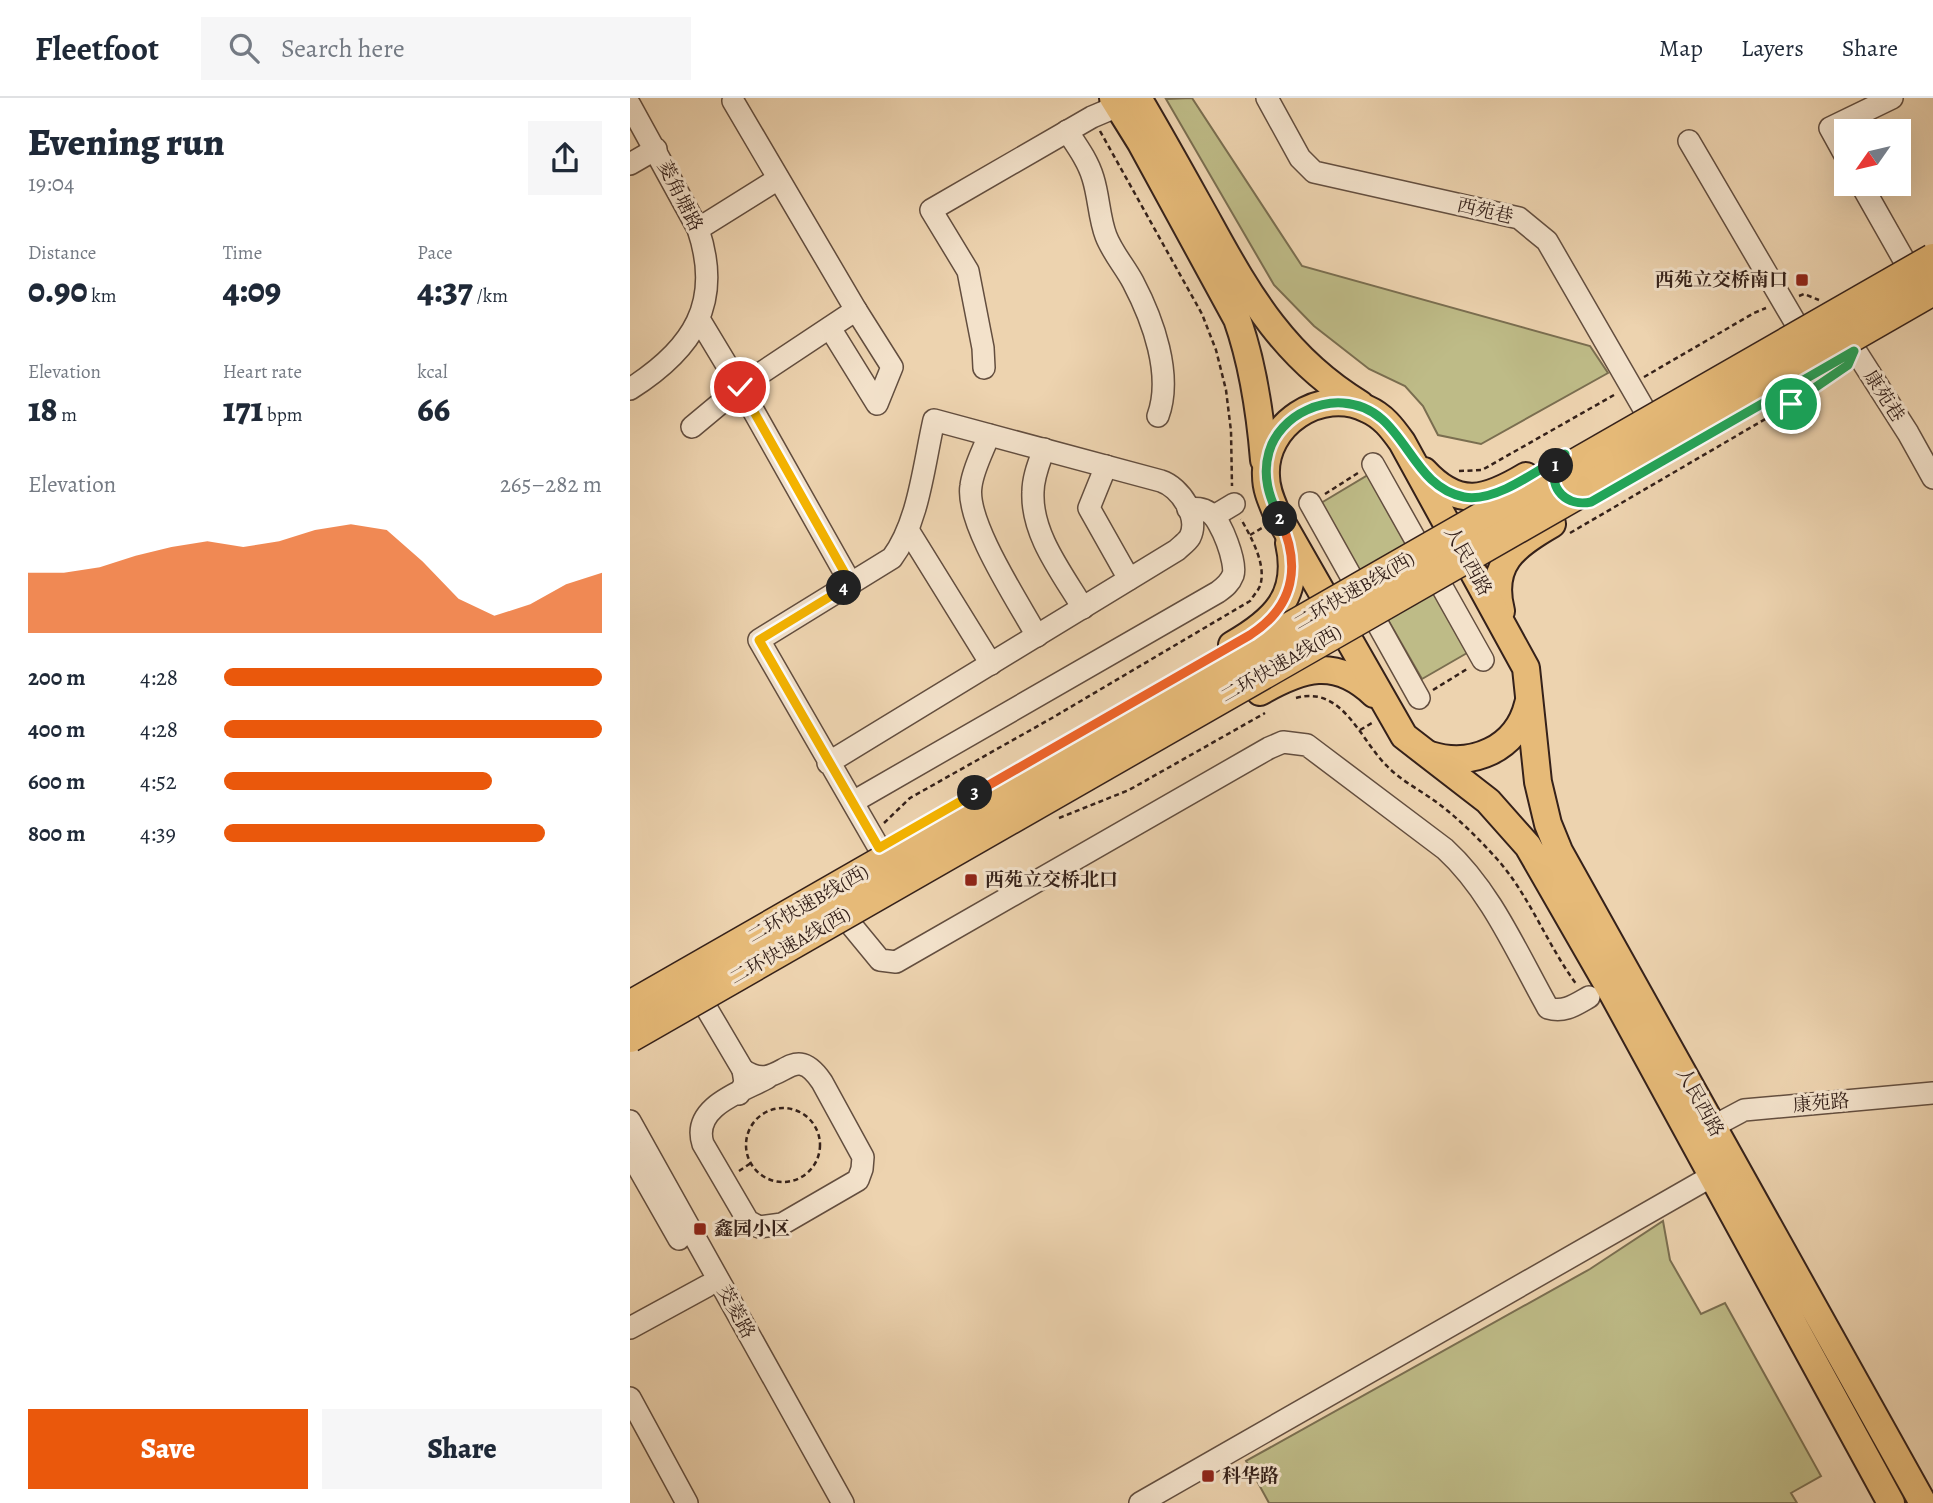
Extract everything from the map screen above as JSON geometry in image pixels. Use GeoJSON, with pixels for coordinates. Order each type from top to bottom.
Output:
{"type":"FeatureCollection","features":[{"type":"Feature","properties":{"kind":"highway","name":"二环快速B线(西)"},"geometry":{"type":"LineString","coordinates":[[632,1026],[1918,259]]}},
{"type":"Feature","properties":{"kind":"highway","name":"二环快速A线(西)"},"geometry":{"type":"LineString","coordinates":[[632,1026],[1933,290]]}},
{"type":"Feature","properties":{"kind":"main road"},"geometry":{"type":"LineString","coordinates":[[1123,101],[1275,331],[1318,374],[1379,416]]}},
{"type":"Feature","properties":{"kind":"main road"},"geometry":{"type":"LineString","coordinates":[[1123,101],[1237,318],[1255,388],[1266,478]]}},
{"type":"Feature","properties":{"kind":"main road"},"geometry":{"type":"LineString","coordinates":[[1402,442],[1418,465],[1436,483],[1457,495],[1471,498],[1496,493],[1644,408],[1789,312],[1828,303],[1918,259],[1933,243]]}},
{"type":"Feature","properties":{"kind":"main road"},"geometry":{"type":"LineString","coordinates":[[1519,651],[1500,606],[1498,589],[1502,566],[1524,541],[1933,305]]}},
{"type":"Feature","properties":{"kind":"main road","name":"人民西路"},"geometry":{"type":"LineString","coordinates":[[1891,1503],[1613,995],[1528,846],[1488,801],[1416,747],[1387,719],[1272,518],[1266,478],[1270,448],[1281,430],[1297,415],[1323,404],[1337,402],[1366,408],[1391,427],[1402,442],[1526,668],[1530,685],[1536,769],[1544,810],[1566,864],[1923,1503]]}},
{"type":"Feature","properties":{"kind":"main road"},"geometry":{"type":"LineString","coordinates":[[1565,454],[1554,473],[1559,492],[1570,501],[1580,504],[1591,502]]}},
{"type":"Feature","properties":{"kind":"main road"},"geometry":{"type":"LineString","coordinates":[[630,990],[876,841],[1152,691],[1259,629],[1278,610],[1289,586],[1292,560],[1289,541],[1272,518]]}},
{"type":"Feature","properties":{"kind":"main road"},"geometry":{"type":"LineString","coordinates":[[630,1053],[1285,677],[1312,670],[1336,671],[1360,682],[1381,702],[1387,719]]}},
{"type":"Feature","properties":{"kind":"main road","name":"人民西路"},"geometry":{"type":"LineString","coordinates":[[1416,747],[1444,759],[1465,760],[1486,754],[1510,738],[1519,727],[1526,715],[1530,685]]}},
{"type":"Feature","properties":{"kind":"main road"},"geometry":{"type":"LineString","coordinates":[[1152,691],[1170,689],[1186,700],[1190,719],[1187,729],[1178,738]]}},
{"type":"Feature","properties":{"kind":"street","name":"西苑巷"},"geometry":{"type":"LineString","coordinates":[[1267,98],[1300,158],[1314,172],[1519,218],[1547,241],[1644,408]]}},
{"type":"Feature","properties":{"kind":"street"},"geometry":{"type":"LineString","coordinates":[[1849,119],[1892,98]]}},
{"type":"Feature","properties":{"kind":"street"},"geometry":{"type":"LineString","coordinates":[[733,100],[892,367],[877,404],[830,327]]}},
{"type":"Feature","properties":{"kind":"street"},"geometry":{"type":"LineString","coordinates":[[984,368],[983,348],[968,271],[931,210],[1123,101]]}},
{"type":"Feature","properties":{"kind":"street","name":"菱角塘路"},"geometry":{"type":"LineString","coordinates":[[630,105],[698,229],[704,247],[708,284],[699,319],[690,338],[673,355],[631,385]]}},
{"type":"Feature","properties":{"kind":"street"},"geometry":{"type":"LineString","coordinates":[[1067,131],[1080,149],[1093,177],[1106,237],[1134,284],[1156,340],[1162,364],[1164,399],[1158,416]]}},
{"type":"Feature","properties":{"kind":"street"},"geometry":{"type":"LineString","coordinates":[[1689,141],[1789,312]]}},
{"type":"Feature","properties":{"kind":"street"},"geometry":{"type":"LineString","coordinates":[[630,164],[656,149]]}},
{"type":"Feature","properties":{"kind":"street"},"geometry":{"type":"LineString","coordinates":[[698,229],[778,179]]}},
{"type":"Feature","properties":{"kind":"street"},"geometry":{"type":"LineString","coordinates":[[1870,196],[1918,259]]}},
{"type":"Feature","properties":{"kind":"street"},"geometry":{"type":"LineString","coordinates":[[692,427],[740,387],[856,310]]}},
{"type":"Feature","properties":{"kind":"street"},"geometry":{"type":"LineString","coordinates":[[699,319],[851,584]]}},
{"type":"Feature","properties":{"kind":"street","name":"康苑巷"},"geometry":{"type":"LineString","coordinates":[[1854,351],[1908,433],[1933,478]]}},
{"type":"Feature","properties":{"kind":"street"},"geometry":{"type":"LineString","coordinates":[[828,763],[1177,550],[1190,537],[1192,523],[1181,493],[1170,484],[934,420],[908,530],[892,558],[759,640],[828,763],[876,841]]}},
{"type":"Feature","properties":{"kind":"street"},"geometry":{"type":"LineString","coordinates":[[989,435],[971,486],[971,500],[989,550],[1037,636]]}},
{"type":"Feature","properties":{"kind":"street"},"geometry":{"type":"LineString","coordinates":[[1044,449],[1036,470],[1033,492],[1036,519],[1042,538],[1083,608]]}},
{"type":"Feature","properties":{"kind":"street"},"geometry":{"type":"LineString","coordinates":[[1373,464],[1483,660]]}},
{"type":"Feature","properties":{"kind":"street"},"geometry":{"type":"LineString","coordinates":[[1106,466],[1089,508],[1129,579]]}},
{"type":"Feature","properties":{"kind":"street"},"geometry":{"type":"LineString","coordinates":[[1310,503],[1419,698]]}},
{"type":"Feature","properties":{"kind":"street"},"geometry":{"type":"LineString","coordinates":[[1214,516],[1234,504]]}},
{"type":"Feature","properties":{"kind":"street"},"geometry":{"type":"LineString","coordinates":[[853,802],[1229,584],[1234,573],[1234,559],[1214,516],[1199,508],[1188,509]]}},
{"type":"Feature","properties":{"kind":"street"},"geometry":{"type":"LineString","coordinates":[[908,530],[990,664]]}},
{"type":"Feature","properties":{"kind":"street"},"geometry":{"type":"LineString","coordinates":[[852,926],[880,960],[895,962],[1283,742],[1307,745],[1445,849],[1462,865],[1490,904],[1548,1008],[1557,1011],[1569,1008],[1589,997]]}},
{"type":"Feature","properties":{"kind":"street"},"geometry":{"type":"LineString","coordinates":[[708,1009],[743,1070],[745,1083],[739,1094]]}},
{"type":"Feature","properties":{"kind":"street"},"geometry":{"type":"LineString","coordinates":[[794,1064],[806,1065],[816,1072],[863,1157],[858,1180],[782,1224],[759,1227],[748,1221],[699,1133],[708,1111],[767,1078],[794,1064]]}},
{"type":"Feature","properties":{"kind":"street"},"geometry":{"type":"LineString","coordinates":[[743,1070],[755,1078],[767,1078]]}},
{"type":"Feature","properties":{"kind":"street","name":"康苑路"},"geometry":{"type":"LineString","coordinates":[[1714,1126],[1744,1110],[1933,1093]]}},
{"type":"Feature","properties":{"kind":"street","name":"茭菱路"},"geometry":{"type":"LineString","coordinates":[[630,1121],[843,1503]]}},
{"type":"Feature","properties":{"kind":"street","name":"茭菱路"},"geometry":{"type":"LineString","coordinates":[[630,1153],[827,1503]]}},
{"type":"Feature","properties":{"kind":"street"},"geometry":{"type":"LineString","coordinates":[[1140,1503],[1712,1176]]}},
{"type":"Feature","properties":{"kind":"street"},"geometry":{"type":"LineString","coordinates":[[630,1328],[707,1286]]}},
{"type":"Feature","properties":{"kind":"street"},"geometry":{"type":"LineString","coordinates":[[630,1398],[687,1503]]}},
{"type":"Feature","properties":{"kind":"path"},"geometry":{"type":"LineString","coordinates":[[876,841],[910,798],[1250,601],[1260,586],[1262,569],[1250,535],[1234,504],[1231,431],[1226,390],[1216,350],[1202,314],[1092,117]]}},
{"type":"Feature","properties":{"kind":"path"},"geometry":{"type":"LineString","coordinates":[[1452,470],[1482,470],[1754,313],[1789,312],[1804,294],[1828,303]]}},
{"type":"Feature","properties":{"kind":"path"},"geometry":{"type":"LineString","coordinates":[[1568,534],[1791,404],[1848,365],[1854,351]]}},
{"type":"Feature","properties":{"kind":"path"},"geometry":{"type":"LineString","coordinates":[[1310,503],[1373,464]]}},
{"type":"Feature","properties":{"kind":"path"},"geometry":{"type":"LineString","coordinates":[[1250,535],[1272,518]]}},
{"type":"Feature","properties":{"kind":"path"},"geometry":{"type":"LineString","coordinates":[[1419,698],[1483,660]]}},
{"type":"Feature","properties":{"kind":"path"},"geometry":{"type":"LineString","coordinates":[[1295,699],[1304,696],[1332,701],[1348,715],[1375,754],[1390,770],[1438,803],[1468,828],[1499,860],[1519,888],[1575,983],[1589,997]]}},
{"type":"Feature","properties":{"kind":"path"},"geometry":{"type":"LineString","coordinates":[[1054,821],[1129,790],[1198,748],[1275,707]]}},
{"type":"Feature","properties":{"kind":"path"},"geometry":{"type":"LineString","coordinates":[[1360,730],[1387,719]]}},
{"type":"Feature","properties":{"kind":"path"},"geometry":{"type":"LineString","coordinates":[[782,1108],[800,1112],[817,1132],[820,1149],[818,1158],[814,1166],[801,1178],[775,1181],[753,1167],[746,1150],[746,1141],[752,1124],[765,1113],[782,1108]]}},
{"type":"Feature","properties":{"kind":"shaded area"},"geometry":{"type":"Polygon","coordinates":[[[1192,98],[1302,266],[1590,346],[1608,373],[1481,444],[1438,435],[1423,406],[1405,386],[1369,369],[1314,326],[1274,285],[1166,99],[1192,98]]]}},
{"type":"Feature","properties":{"kind":"shaded area"},"geometry":{"type":"Polygon","coordinates":[[[1373,472],[1474,649],[1422,679],[1321,503],[1373,472]]]}},
{"type":"Feature","properties":{"kind":"shaded area"},"geometry":{"type":"Polygon","coordinates":[[[1663,1221],[1670,1260],[1701,1314],[1725,1303],[1821,1476],[1791,1493],[1797,1503],[1269,1503],[1246,1461],[1590,1269],[1663,1221]]]}},
{"type":"Feature","properties":{"kind":"place","name":"西苑立交桥南口"},"geometry":{"type":"Point","coordinates":[1802,280]}},
{"type":"Feature","properties":{"kind":"place","name":"西苑立交桥北口"},"geometry":{"type":"Point","coordinates":[971,880]}},
{"type":"Feature","properties":{"kind":"place","name":"鑫园小区"},"geometry":{"type":"Point","coordinates":[700,1229]}},
{"type":"Feature","properties":{"kind":"place","name":"科华路"},"geometry":{"type":"Point","coordinates":[1208,1476]}},
{"type":"Feature","properties":{"kind":"route"},"geometry":{"type":"LineString","coordinates":[[740,387],[851,584],[759,640],[879,848],[1250,635],[1273,617],[1287,594],[1292,560],[1289,541],[1269,494],[1266,463],[1277,435],[1297,415],[1309,409],[1337,402],[1366,408],[1391,427],[1430,478],[1442,488],[1464,497],[1496,493],[1565,454],[1555,468],[1555,483],[1565,499],[1580,504],[1591,502],[1854,351],[1848,365],[1791,404]]}}]}
